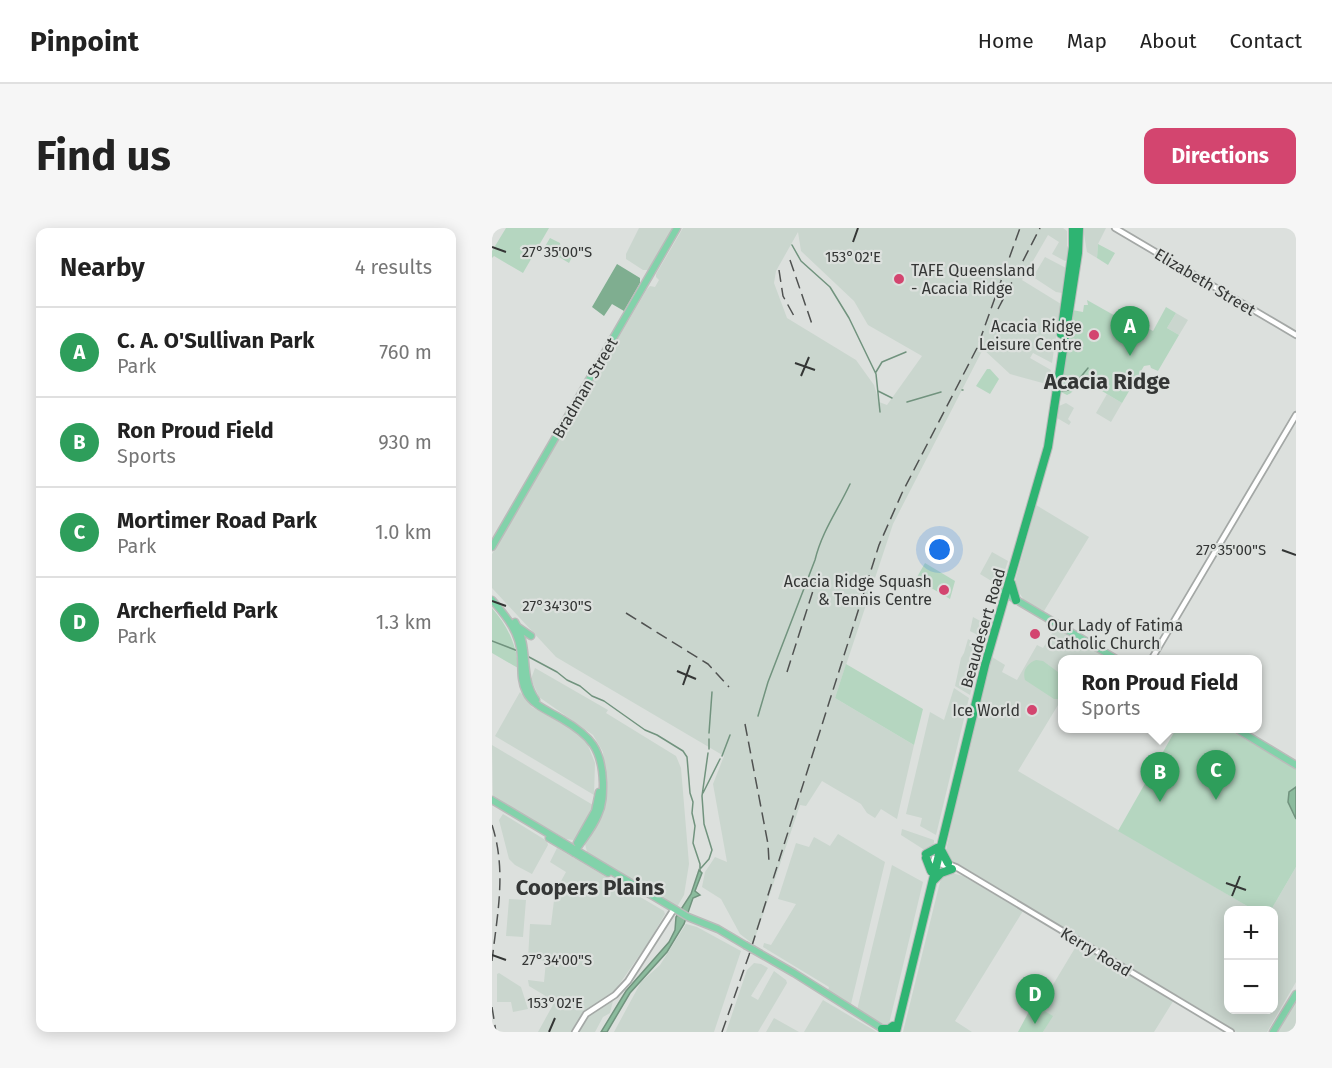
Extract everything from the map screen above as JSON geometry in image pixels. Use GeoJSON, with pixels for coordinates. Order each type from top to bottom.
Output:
{"type":"FeatureCollection","features":[{"type":"Feature","properties":{"kind":"highway","name":"Beaudesert Road"},"geometry":{"type":"LineString","coordinates":[[939,848],[973,698],[1005,593],[1046,438],[1073,247],[1073,228]]}},
{"type":"Feature","properties":{"kind":"highway","name":"Beaudesert Road"},"geometry":{"type":"LineString","coordinates":[[889,1030],[933,881],[932,859],[939,848],[985,665],[1048,447],[1078,253],[1079,228]]}},
{"type":"Feature","properties":{"kind":"highway"},"geometry":{"type":"LineString","coordinates":[[1003,607],[1018,600],[1010,582]]}},
{"type":"Feature","properties":{"kind":"highway"},"geometry":{"type":"LineString","coordinates":[[889,1030],[931,871],[932,859],[939,848],[950,866],[933,881]]}},
{"type":"Feature","properties":{"kind":"main road","name":"Bradman Street"},"geometry":{"type":"LineString","coordinates":[[492,547],[677,228]]}},
{"type":"Feature","properties":{"kind":"main road"},"geometry":{"type":"LineString","coordinates":[[1005,593],[1110,655]]}},
{"type":"Feature","properties":{"kind":"main road"},"geometry":{"type":"LineString","coordinates":[[492,595],[518,627],[531,636]]}},
{"type":"Feature","properties":{"kind":"main road"},"geometry":{"type":"LineString","coordinates":[[492,600],[508,619],[518,638],[530,698],[582,731],[601,757],[603,769],[596,820],[575,849]]}},
{"type":"Feature","properties":{"kind":"main road"},"geometry":{"type":"LineString","coordinates":[[518,627],[525,646],[526,685]]}},
{"type":"Feature","properties":{"kind":"main road"},"geometry":{"type":"LineString","coordinates":[[1242,733],[1296,765]]}},
{"type":"Feature","properties":{"kind":"main road"},"geometry":{"type":"LineString","coordinates":[[492,802],[564,842],[688,917],[718,929],[889,1030]]}},
{"type":"Feature","properties":{"kind":"main road"},"geometry":{"type":"LineString","coordinates":[[492,802],[575,849],[603,871],[627,882]]}},
{"type":"Feature","properties":{"kind":"main road"},"geometry":{"type":"LineString","coordinates":[[575,849],[600,803]]}},
{"type":"Feature","properties":{"kind":"main road"},"geometry":{"type":"LineString","coordinates":[[583,854],[582,846],[585,838]]}},
{"type":"Feature","properties":{"kind":"main road"},"geometry":{"type":"LineString","coordinates":[[1273,1032],[1296,994]]}},
{"type":"Feature","properties":{"kind":"street","name":"Elizabeth Street"},"geometry":{"type":"LineString","coordinates":[[1114,228],[1296,335]]}},
{"type":"Feature","properties":{"kind":"street"},"geometry":{"type":"LineString","coordinates":[[1154,655],[1296,415]]}},
{"type":"Feature","properties":{"kind":"street","name":"Kerry Road"},"geometry":{"type":"LineString","coordinates":[[932,859],[962,871],[1231,1032]]}},
{"type":"Feature","properties":{"kind":"street"},"geometry":{"type":"LineString","coordinates":[[664,903],[667,919]]}},
{"type":"Feature","properties":{"kind":"street"},"geometry":{"type":"LineString","coordinates":[[575,1032],[585,1014],[615,994],[628,981],[667,919],[676,910]]}},
{"type":"Feature","properties":{"kind":"shaded area"},"geometry":{"type":"Polygon","coordinates":[[[506,228],[549,228],[523,273],[494,256],[492,258],[492,251],[506,228]]]}},
{"type":"Feature","properties":{"kind":"shaded area"},"geometry":{"type":"Polygon","coordinates":[[[639,228],[673,228],[648,270],[643,270],[626,259],[626,254],[639,228]]]}},
{"type":"Feature","properties":{"kind":"shaded area"},"geometry":{"type":"Polygon","coordinates":[[[683,228],[1063,228],[1067,231],[1067,246],[1070,248],[1068,260],[1065,261],[1052,254],[1059,242],[1048,235],[1022,280],[1061,304],[1052,363],[1033,353],[1030,358],[1051,370],[1050,385],[1010,374],[983,349],[893,524],[835,698],[914,745],[897,819],[881,809],[875,818],[867,813],[861,804],[822,781],[806,806],[800,805],[753,944],[740,934],[721,899],[702,887],[705,872],[715,857],[727,862],[713,784],[724,756],[556,657],[492,588],[492,554],[647,289],[650,286],[655,287],[659,280],[656,274],[683,228]],[[798,232],[776,271],[774,283],[787,318],[856,360],[874,385],[879,402],[887,405],[922,356],[868,325],[854,301],[801,251],[798,232]]]}},
{"type":"Feature","properties":{"kind":"shaded area"},"geometry":{"type":"Polygon","coordinates":[[[1083,228],[1106,228],[1098,244],[1097,258],[1087,252],[1083,228]]]}},
{"type":"Feature","properties":{"kind":"shaded area"},"geometry":{"type":"Polygon","coordinates":[[[550,238],[560,243],[561,250],[572,257],[569,263],[544,248],[550,238]]]}},
{"type":"Feature","properties":{"kind":"shaded area"},"geometry":{"type":"Polygon","coordinates":[[[1098,244],[1115,253],[1108,265],[1097,258],[1098,244]]]}},
{"type":"Feature","properties":{"kind":"shaded area"},"geometry":{"type":"Polygon","coordinates":[[[1045,257],[1066,268],[1062,293],[1056,292],[1033,277],[1045,257]]]}},
{"type":"Feature","properties":{"kind":"shaded area"},"geometry":{"type":"Polygon","coordinates":[[[617,264],[640,278],[640,283],[624,311],[612,304],[604,316],[592,307],[617,264]]]}},
{"type":"Feature","properties":{"kind":"shaded area"},"geometry":{"type":"Polygon","coordinates":[[[1087,300],[1135,327],[1138,323],[1153,331],[1166,307],[1176,313],[1167,328],[1179,335],[1158,371],[1150,365],[1144,366],[1122,403],[1082,379],[1071,393],[1067,395],[1061,392],[1072,310],[1083,312],[1084,305],[1088,305],[1087,300]]]}},
{"type":"Feature","properties":{"kind":"shaded area"},"geometry":{"type":"Polygon","coordinates":[[[1176,313],[1188,320],[1179,335],[1167,328],[1176,313]]]}},
{"type":"Feature","properties":{"kind":"shaded area"},"geometry":{"type":"Polygon","coordinates":[[[987,369],[990,369],[999,379],[990,394],[976,386],[987,369]]]}},
{"type":"Feature","properties":{"kind":"shaded area"},"geometry":{"type":"Polygon","coordinates":[[[1107,394],[1122,403],[1111,422],[1096,413],[1107,394]]]}},
{"type":"Feature","properties":{"kind":"shaded area"},"geometry":{"type":"Polygon","coordinates":[[[1066,403],[1074,408],[1068,419],[1071,422],[1069,425],[1057,418],[1059,406],[1066,403]]]}},
{"type":"Feature","properties":{"kind":"shaded area"},"geometry":{"type":"Polygon","coordinates":[[[1036,505],[1089,537],[1044,611],[1024,600],[1014,585],[1036,505]]]}},
{"type":"Feature","properties":{"kind":"shaded area"},"geometry":{"type":"Polygon","coordinates":[[[992,552],[1008,561],[999,583],[980,574],[992,552]]]}},
{"type":"Feature","properties":{"kind":"shaded area","name":"Acacia Ridge Squash & Tennis Centre"},"geometry":{"type":"Polygon","coordinates":[[[925,563],[955,581],[950,599],[916,579],[925,563]]]}},
{"type":"Feature","properties":{"kind":"shaded area"},"geometry":{"type":"Polygon","coordinates":[[[492,608],[510,636],[516,651],[518,668],[492,653],[492,608]]]}},
{"type":"Feature","properties":{"kind":"shaded area"},"geometry":{"type":"Polygon","coordinates":[[[973,617],[989,626],[985,639],[970,631],[973,617]]]}},
{"type":"Feature","properties":{"kind":"shaded area"},"geometry":{"type":"Polygon","coordinates":[[[1056,627],[1101,653],[1100,655],[1058,655],[1058,705],[1018,771],[1247,906],[1224,906],[1224,1014],[1277,1014],[1267,1032],[1237,1032],[1177,995],[1154,1032],[1043,1032],[1052,1016],[1039,1008],[1081,938],[945,856],[968,742],[992,657],[1005,665],[1002,672],[1017,680],[1037,645],[1043,648],[1056,627]]]}},
{"type":"Feature","properties":{"kind":"shaded area"},"geometry":{"type":"Polygon","coordinates":[[[968,639],[982,647],[970,695],[955,686],[968,639]]]}},
{"type":"Feature","properties":{"kind":"shaded area"},"geometry":{"type":"Polygon","coordinates":[[[1036,660],[1043,661],[1058,672],[1058,699],[1054,699],[1025,680],[1024,673],[1030,663],[1036,660]]]}},
{"type":"Feature","properties":{"kind":"shaded area"},"geometry":{"type":"Polygon","coordinates":[[[846,664],[923,709],[914,745],[835,698],[846,664]]]}},
{"type":"Feature","properties":{"kind":"shaded area"},"geometry":{"type":"Polygon","coordinates":[[[535,668],[608,710],[606,713],[676,756],[681,768],[689,864],[684,895],[677,907],[587,852],[585,844],[599,821],[606,800],[603,752],[593,735],[539,697],[531,679],[535,668]]]}},
{"type":"Feature","properties":{"kind":"shaded area"},"geometry":{"type":"Polygon","coordinates":[[[954,688],[969,698],[936,835],[920,826],[922,818],[906,814],[930,712],[944,720],[954,688]]]}},
{"type":"Feature","properties":{"kind":"shaded area"},"geometry":{"type":"Polygon","coordinates":[[[520,692],[532,707],[577,732],[587,743],[595,763],[594,795],[495,736],[520,692]]]}},
{"type":"Feature","properties":{"kind":"shaded area"},"geometry":{"type":"Polygon","coordinates":[[[1174,733],[1235,733],[1296,769],[1296,867],[1273,906],[1247,906],[1118,831],[1174,733]]]}},
{"type":"Feature","properties":{"kind":"shaded area"},"geometry":{"type":"Polygon","coordinates":[[[492,745],[593,805],[576,839],[566,839],[493,797],[492,745]]]}},
{"type":"Feature","properties":{"kind":"shaded area"},"geometry":{"type":"Polygon","coordinates":[[[1296,787],[1296,819],[1288,802],[1289,792],[1296,787]]]}},
{"type":"Feature","properties":{"kind":"shaded area"},"geometry":{"type":"Polygon","coordinates":[[[503,814],[547,841],[548,845],[532,874],[509,859],[499,820],[503,814]]]}},
{"type":"Feature","properties":{"kind":"shaded area"},"geometry":{"type":"Polygon","coordinates":[[[902,829],[934,840],[934,843],[931,848],[923,849],[901,835],[902,829]]]}},
{"type":"Feature","properties":{"kind":"shaded area"},"geometry":{"type":"Polygon","coordinates":[[[838,834],[885,862],[849,1005],[828,991],[829,987],[763,947],[764,943],[771,945],[796,904],[778,899],[796,843],[809,847],[814,837],[830,846],[838,834]]]}},
{"type":"Feature","properties":{"kind":"shaded area"},"geometry":{"type":"Polygon","coordinates":[[[557,848],[664,911],[665,914],[616,989],[610,1013],[603,1017],[595,1032],[538,1032],[554,1003],[529,986],[528,980],[544,982],[546,961],[528,959],[530,924],[551,925],[555,892],[566,872],[550,862],[557,848]]]}},
{"type":"Feature","properties":{"kind":"shaded area"},"geometry":{"type":"Polygon","coordinates":[[[892,865],[923,882],[887,1026],[857,1010],[892,865]]]}},
{"type":"Feature","properties":{"kind":"shaded area"},"geometry":{"type":"Polygon","coordinates":[[[1296,867],[1296,982],[1278,1013],[1278,906],[1273,906],[1296,867]]]}},
{"type":"Feature","properties":{"kind":"shaded area"},"geometry":{"type":"Polygon","coordinates":[[[699,870],[702,873],[695,891],[700,895],[693,898],[684,924],[667,952],[630,993],[607,1032],[601,1032],[626,991],[669,942],[675,930],[676,917],[691,894],[699,870]]]}},
{"type":"Feature","properties":{"kind":"shaded area"},"geometry":{"type":"Polygon","coordinates":[[[952,873],[963,876],[1023,911],[955,1021],[972,1032],[903,1032],[940,882],[943,876],[952,873]]]}},
{"type":"Feature","properties":{"kind":"shaded area"},"geometry":{"type":"Polygon","coordinates":[[[509,899],[526,900],[523,937],[506,936],[509,899]]]}},
{"type":"Feature","properties":{"kind":"shaded area"},"geometry":{"type":"Polygon","coordinates":[[[686,924],[697,927],[741,951],[714,1032],[614,1032],[641,982],[660,965],[686,924]]]}},
{"type":"Feature","properties":{"kind":"shaded area"},"geometry":{"type":"Polygon","coordinates":[[[754,963],[768,968],[751,996],[758,1000],[774,971],[787,983],[758,1032],[726,1032],[747,970],[754,963]]]}},
{"type":"Feature","properties":{"kind":"shaded area"},"geometry":{"type":"Polygon","coordinates":[[[499,973],[521,987],[528,1009],[513,1012],[511,1002],[497,1002],[497,974],[499,973]]]}},
{"type":"Feature","properties":{"kind":"shaded area"},"geometry":{"type":"Polygon","coordinates":[[[823,1000],[865,1025],[877,1032],[804,1032],[823,1000]]]}},
{"type":"Feature","properties":{"kind":"shaded area"},"geometry":{"type":"Polygon","coordinates":[[[1296,1001],[1296,1032],[1278,1032],[1283,1023],[1296,1001]]]}},
{"type":"Feature","properties":{"kind":"shaded area"},"geometry":{"type":"Polygon","coordinates":[[[1033,1004],[1053,1016],[1043,1032],[1018,1032],[1033,1004]]]}},
{"type":"Feature","properties":{"kind":"shaded area"},"geometry":{"type":"Polygon","coordinates":[[[774,1018],[799,1032],[766,1032],[774,1018]]]}},
{"type":"Feature","properties":{"kind":"waterway"},"geometry":{"type":"LineString","coordinates":[[792,245],[801,261],[830,287],[849,318],[876,374],[880,412]]}},
{"type":"Feature","properties":{"kind":"waterway"},"geometry":{"type":"LineString","coordinates":[[876,372],[882,362],[906,352]]}},
{"type":"Feature","properties":{"kind":"waterway"},"geometry":{"type":"LineString","coordinates":[[1061,391],[1070,390],[1088,368]]}},
{"type":"Feature","properties":{"kind":"waterway"},"geometry":{"type":"LineString","coordinates":[[878,391],[892,398]]}},
{"type":"Feature","properties":{"kind":"waterway"},"geometry":{"type":"LineString","coordinates":[[907,402],[941,392]]}},
{"type":"Feature","properties":{"kind":"waterway"},"geometry":{"type":"LineString","coordinates":[[758,716],[768,682],[822,540],[850,484]]}},
{"type":"Feature","properties":{"kind":"waterway"},"geometry":{"type":"LineString","coordinates":[[492,641],[518,651]]}},
{"type":"Feature","properties":{"kind":"waterway"},"geometry":{"type":"LineString","coordinates":[[529,657],[604,701],[645,730],[683,751],[687,757],[695,826],[693,843],[700,871]]}},
{"type":"Feature","properties":{"kind":"waterway"},"geometry":{"type":"LineString","coordinates":[[709,733],[712,692]]}},
{"type":"Feature","properties":{"kind":"waterway"},"geometry":{"type":"LineString","coordinates":[[722,756],[730,735]]}},
{"type":"Feature","properties":{"kind":"waterway"},"geometry":{"type":"LineString","coordinates":[[709,739],[709,749]]}},
{"type":"Feature","properties":{"kind":"waterway"},"geometry":{"type":"LineString","coordinates":[[701,868],[709,859],[712,850],[704,824],[702,796],[708,753]]}},
{"type":"Feature","properties":{"kind":"waterway"},"geometry":{"type":"LineString","coordinates":[[703,793],[720,759]]}},
{"type":"Feature","properties":{"kind":"railway"},"geometry":{"type":"LineString","coordinates":[[722,1032],[749,955],[879,545],[902,493],[977,348],[1020,228]]}},
{"type":"Feature","properties":{"kind":"railway"},"geometry":{"type":"LineString","coordinates":[[998,309],[1040,228]]}},
{"type":"Feature","properties":{"kind":"railway"},"geometry":{"type":"LineString","coordinates":[[790,260],[813,327]]}},
{"type":"Feature","properties":{"kind":"railway"},"geometry":{"type":"LineString","coordinates":[[779,270],[783,296],[794,316]]}},
{"type":"Feature","properties":{"kind":"railway"},"geometry":{"type":"LineString","coordinates":[[787,672],[819,572]]}},
{"type":"Feature","properties":{"kind":"railway"},"geometry":{"type":"LineString","coordinates":[[626,613],[708,664],[729,687]]}},
{"type":"Feature","properties":{"kind":"railway"},"geometry":{"type":"LineString","coordinates":[[745,724],[768,844],[769,862]]}},
{"type":"Feature","properties":{"kind":"railway"},"geometry":{"type":"LineString","coordinates":[[492,825],[497,842],[500,876],[492,961]]}},
{"type":"Feature","properties":{"kind":"railway"},"geometry":{"type":"LineString","coordinates":[[492,1007],[496,1032]]}},
{"type":"Feature","properties":{"kind":"place","name":"TAFE Queensland - Acacia Ridge"},"geometry":{"type":"Point","coordinates":[899,279]}},
{"type":"Feature","properties":{"kind":"place","name":"Acacia Ridge Leisure Centre"},"geometry":{"type":"Point","coordinates":[1094,335]}},
{"type":"Feature","properties":{"kind":"place","name":"C. A. O'Sullivan Park"},"geometry":{"type":"Point","coordinates":[1130,356]}},
{"type":"Feature","properties":{"kind":"place","name":"Acacia Ridge Squash & Tennis Centre"},"geometry":{"type":"Point","coordinates":[944,590]}},
{"type":"Feature","properties":{"kind":"place","name":"Our Lady of Fatima Catholic Church"},"geometry":{"type":"Point","coordinates":[1035,634]}},
{"type":"Feature","properties":{"kind":"place","name":"Ice World"},"geometry":{"type":"Point","coordinates":[1032,710]}},
{"type":"Feature","properties":{"kind":"place","name":"Mortimer Road Park"},"geometry":{"type":"Point","coordinates":[1216,800]}},
{"type":"Feature","properties":{"kind":"place","name":"Ron Proud Field"},"geometry":{"type":"Point","coordinates":[1160,802]}},
{"type":"Feature","properties":{"kind":"place","name":"Archerfield Park"},"geometry":{"type":"Point","coordinates":[1035,1024]}},
{"type":"Feature","properties":{"kind":"district","name":"Acacia Ridge"},"geometry":{"type":"Point","coordinates":[1107,381]}},
{"type":"Feature","properties":{"kind":"district","name":"Coopers Plains"},"geometry":{"type":"Point","coordinates":[590,887]}}]}
